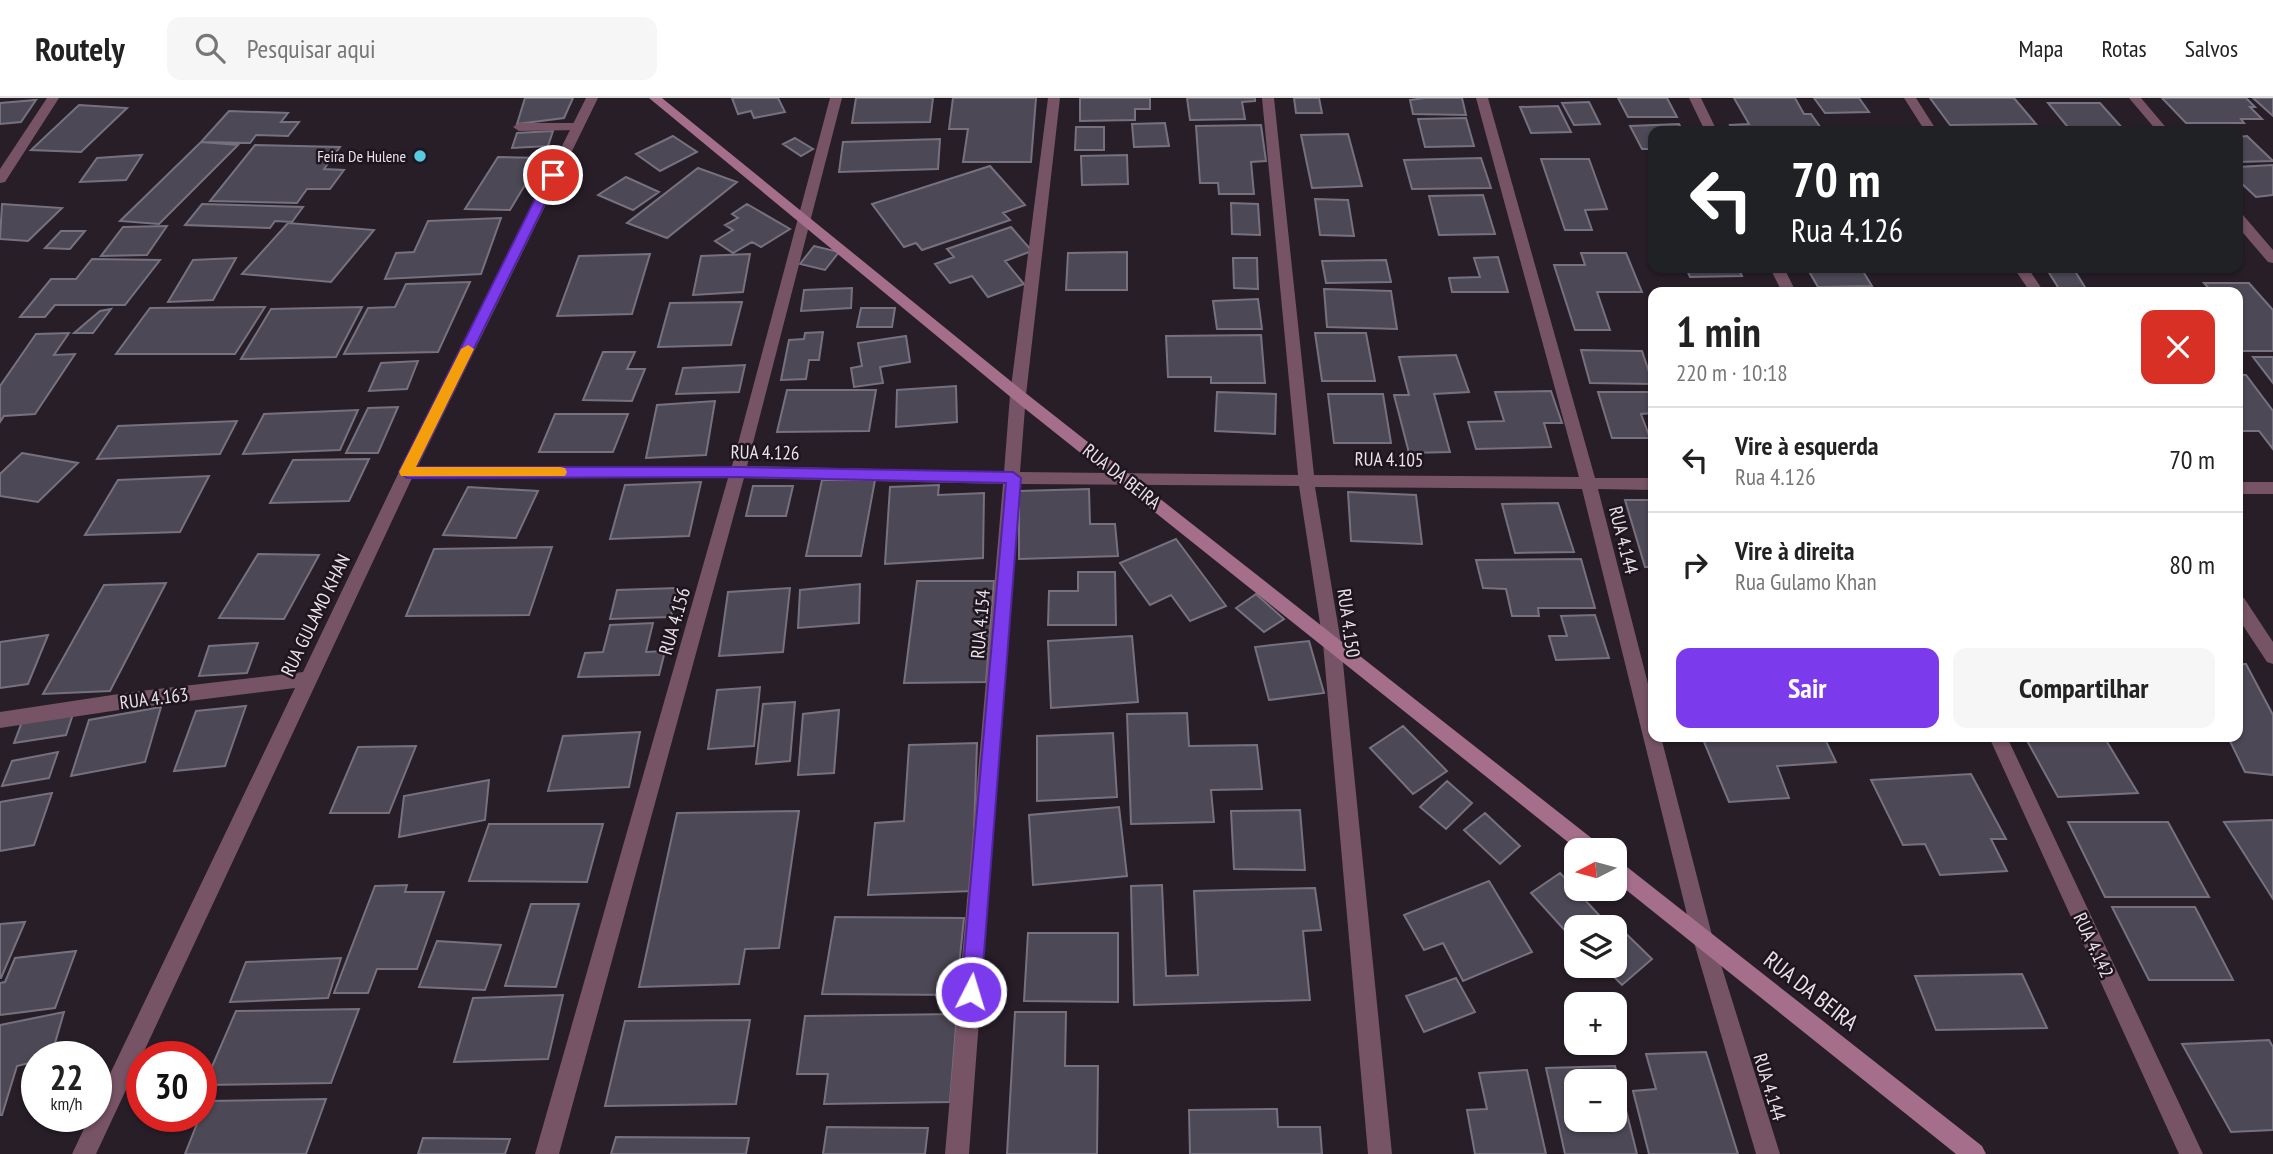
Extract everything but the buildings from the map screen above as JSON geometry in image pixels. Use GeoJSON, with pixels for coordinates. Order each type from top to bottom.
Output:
{"type":"FeatureCollection","features":[{"type":"Feature","properties":{"kind":"main road","name":"RUA DA BEIRA"},"geometry":{"type":"LineString","coordinates":[[655,98],[1018,395],[1577,838]]}},
{"type":"Feature","properties":{"kind":"main road","name":"RUA DA BEIRA"},"geometry":{"type":"LineString","coordinates":[[1628,879],[1974,1154]]}},
{"type":"Feature","properties":{"kind":"street"},"geometry":{"type":"LineString","coordinates":[[0,179],[53,98]]}},
{"type":"Feature","properties":{"kind":"street","name":"RUA GULAMO KHAN"},"geometry":{"type":"LineString","coordinates":[[84,1154],[407,472],[592,98]]}},
{"type":"Feature","properties":{"kind":"street","name":"RUA 4.156"},"geometry":{"type":"LineString","coordinates":[[547,1154],[738,472],[836,98]]}},
{"type":"Feature","properties":{"kind":"street","name":"RUA 4.154"},"geometry":{"type":"LineString","coordinates":[[957,1154],[1018,395],[1054,98]]}},
{"type":"Feature","properties":{"kind":"street","name":"RUA 4.150"},"geometry":{"type":"LineString","coordinates":[[1268,98],[1306,479],[1332,643],[1380,1154]]}},
{"type":"Feature","properties":{"kind":"street","name":"RUA 4.144"},"geometry":{"type":"LineString","coordinates":[[1482,98],[1588,482],[1648,720]]}},
{"type":"Feature","properties":{"kind":"street"},"geometry":{"type":"LineString","coordinates":[[1695,98],[1709,126]]}},
{"type":"Feature","properties":{"kind":"street"},"geometry":{"type":"LineString","coordinates":[[1910,98],[1928,126]]}},
{"type":"Feature","properties":{"kind":"street"},"geometry":{"type":"LineString","coordinates":[[2135,98],[2160,126]]}},
{"type":"Feature","properties":{"kind":"street"},"geometry":{"type":"LineString","coordinates":[[519,127],[577,127]]}},
{"type":"Feature","properties":{"kind":"street"},"geometry":{"type":"LineString","coordinates":[[2243,224],[2273,259]]}},
{"type":"Feature","properties":{"kind":"street","name":"RUA 4.126"},"geometry":{"type":"LineString","coordinates":[[407,472],[738,472],[1013,478],[1124,477]]}},
{"type":"Feature","properties":{"kind":"street","name":"RUA 4.105"},"geometry":{"type":"LineString","coordinates":[[1124,477],[1648,484]]}},
{"type":"Feature","properties":{"kind":"street"},"geometry":{"type":"LineString","coordinates":[[2243,488],[2273,488]]}},
{"type":"Feature","properties":{"kind":"street"},"geometry":{"type":"LineString","coordinates":[[2243,611],[2273,657]]}},
{"type":"Feature","properties":{"kind":"street","name":"RUA 4.163"},"geometry":{"type":"LineString","coordinates":[[0,720],[132,700],[308,679]]}},
{"type":"Feature","properties":{"kind":"street","name":"RUA 4.144"},"geometry":{"type":"LineString","coordinates":[[1653,742],[1703,939],[1768,1154]]}},
{"type":"Feature","properties":{"kind":"street","name":"RUA 4.142"},"geometry":{"type":"LineString","coordinates":[[2000,742],[2190,1154]]}},
{"type":"Feature","properties":{"kind":"slow traffic"},"geometry":{"type":"LineString","coordinates":[[468,349],[407,472],[560,472]]}},
{"type":"Feature","properties":{"kind":"place","name":"Feira De Hulene"},"geometry":{"type":"Point","coordinates":[420,156]}},
{"type":"Feature","properties":{"kind":"route"},"geometry":{"type":"LineString","coordinates":[[553,175],[407,472],[738,472],[1013,478],[971,992]]}}]}
